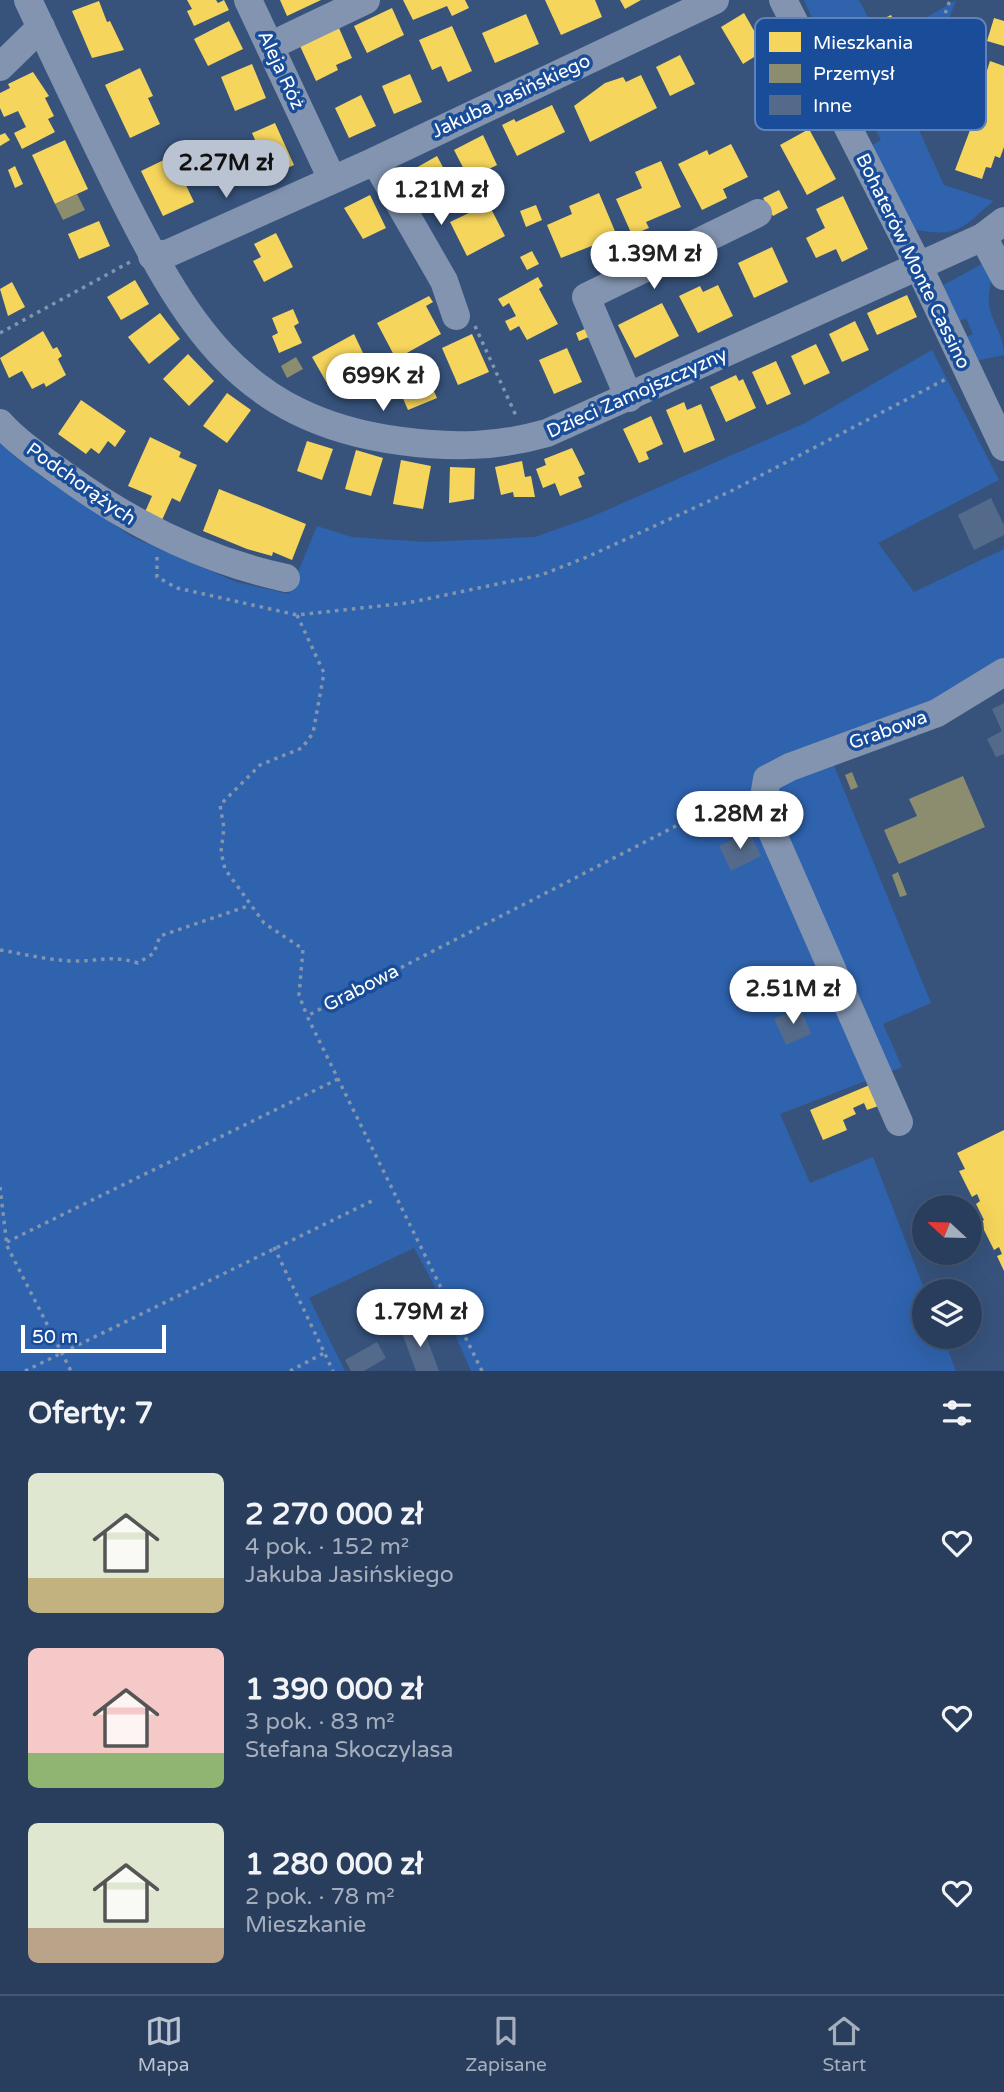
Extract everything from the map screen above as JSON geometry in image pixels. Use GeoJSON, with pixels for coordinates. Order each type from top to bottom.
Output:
{"type":"FeatureCollection","features":[{"type":"Feature","properties":{"kind":"street","name":"Dzieci Zamojszczyzny"},"geometry":{"type":"LineString","coordinates":[[28,0],[152,256],[202,335],[239,372],[298,412],[345,430],[432,445],[485,445],[527,439],[629,398],[993,229]]}},
{"type":"Feature","properties":{"kind":"street","name":"Aleja Róż"},"geometry":{"type":"LineString","coordinates":[[248,0],[332,178]]}},
{"type":"Feature","properties":{"kind":"street"},"geometry":{"type":"LineString","coordinates":[[270,46],[366,0]]}},
{"type":"Feature","properties":{"kind":"street","name":"Jakuba Jasińskiego"},"geometry":{"type":"LineString","coordinates":[[152,256],[169,253],[374,161],[715,0]]}},
{"type":"Feature","properties":{"kind":"street","name":"Bohaterów Monte Cassino"},"geometry":{"type":"LineString","coordinates":[[783,0],[792,18]]}},
{"type":"Feature","properties":{"kind":"street"},"geometry":{"type":"LineString","coordinates":[[0,67],[41,27]]}},
{"type":"Feature","properties":{"kind":"street","name":"Bohaterów Monte Cassino"},"geometry":{"type":"LineString","coordinates":[[848,130],[918,265],[1004,447]]}},
{"type":"Feature","properties":{"kind":"street"},"geometry":{"type":"LineString","coordinates":[[374,161],[444,281],[456,316]]}},
{"type":"Feature","properties":{"kind":"street"},"geometry":{"type":"LineString","coordinates":[[629,398],[586,297],[758,213]]}},
{"type":"Feature","properties":{"kind":"street"},"geometry":{"type":"LineString","coordinates":[[993,229],[1004,276]]}},
{"type":"Feature","properties":{"kind":"street","name":"Podchorążych"},"geometry":{"type":"LineString","coordinates":[[0,423],[24,446],[108,508],[156,534],[240,568],[286,578]]}},
{"type":"Feature","properties":{"kind":"street","name":"Grabowa"},"geometry":{"type":"LineString","coordinates":[[767,779],[790,767],[937,713],[1004,672]]}},
{"type":"Feature","properties":{"kind":"street"},"geometry":{"type":"LineString","coordinates":[[767,779],[762,809],[767,822],[899,1122]]}},
{"type":"Feature","properties":{"kind":"path"},"geometry":{"type":"LineString","coordinates":[[942,18],[950,0]]}},
{"type":"Feature","properties":{"kind":"path"},"geometry":{"type":"LineString","coordinates":[[0,333],[136,258],[152,256]]}},
{"type":"Feature","properties":{"kind":"path"},"geometry":{"type":"LineString","coordinates":[[456,316],[472,321],[527,439]]}},
{"type":"Feature","properties":{"kind":"path"},"geometry":{"type":"LineString","coordinates":[[156,534],[157,577],[189,591],[297,615],[407,603],[553,570],[731,491],[967,369]]}},
{"type":"Feature","properties":{"kind":"path"},"geometry":{"type":"LineString","coordinates":[[297,615],[324,673],[313,733],[302,748],[260,765],[220,805],[224,828],[220,852],[225,869],[239,886],[248,906],[264,923],[303,949],[299,995],[307,1016]]}},
{"type":"Feature","properties":{"kind":"path","name":"Grabowa"},"geometry":{"type":"LineString","coordinates":[[482,1371],[307,1016],[767,779]]}},
{"type":"Feature","properties":{"kind":"path"},"geometry":{"type":"LineString","coordinates":[[0,950],[50,959],[75,961],[116,957],[138,962],[154,953],[160,936],[248,906]]}},
{"type":"Feature","properties":{"kind":"path"},"geometry":{"type":"LineString","coordinates":[[7,1242],[338,1079]]}},
{"type":"Feature","properties":{"kind":"path"},"geometry":{"type":"LineString","coordinates":[[0,1187],[7,1242],[71,1371]]}},
{"type":"Feature","properties":{"kind":"path"},"geometry":{"type":"LineString","coordinates":[[25,1371],[376,1199]]}},
{"type":"Feature","properties":{"kind":"path"},"geometry":{"type":"LineString","coordinates":[[274,1247],[333,1371]]}},
{"type":"Feature","properties":{"kind":"path"},"geometry":{"type":"LineString","coordinates":[[290,1371],[324,1353]]}},
{"type":"Feature","properties":{"kind":"shaded area"},"geometry":{"type":"Polygon","coordinates":[[[804,0],[859,0],[868,18],[812,18],[804,0]]]}},
{"type":"Feature","properties":{"kind":"shaded area"},"geometry":{"type":"Polygon","coordinates":[[[956,0],[949,18],[926,18],[956,0]]]}},
{"type":"Feature","properties":{"kind":"shaded area"},"geometry":{"type":"Polygon","coordinates":[[[876,130],[919,130],[944,185],[993,201],[965,225],[949,232],[912,229],[869,147],[881,140],[876,130]]]}},
{"type":"Feature","properties":{"kind":"shaded area"},"geometry":{"type":"Polygon","coordinates":[[[989,260],[992,271],[989,305],[1004,355],[975,361],[957,341],[973,334],[966,318],[950,325],[938,288],[989,260]]]}},
{"type":"Feature","properties":{"kind":"shaded area"},"geometry":{"type":"Polygon","coordinates":[[[932,350],[999,480],[878,543],[914,592],[1004,549],[1004,672],[828,751],[931,1003],[883,1024],[902,1067],[780,1114],[810,1183],[873,1157],[912,1258],[912,1265],[915,1265],[920,1279],[912,1279],[912,1349],[948,1349],[956,1371],[471,1371],[432,1281],[414,1248],[309,1298],[345,1371],[0,1371],[0,439],[14,456],[132,537],[236,582],[289,594],[317,526],[352,537],[425,542],[535,537],[591,517],[805,423],[932,350]]]}},
{"type":"Feature","properties":{"kind":"building: Mieszkania"},"geometry":{"type":"Polygon","coordinates":[[[187,0],[216,0],[218,3],[224,0],[229,10],[194,26],[187,11],[192,9],[187,0]]]}},
{"type":"Feature","properties":{"kind":"building: Mieszkania"},"geometry":{"type":"Polygon","coordinates":[[[280,0],[321,0],[287,16],[280,0]]]}},
{"type":"Feature","properties":{"kind":"building: Mieszkania"},"geometry":{"type":"Polygon","coordinates":[[[403,0],[465,0],[469,8],[452,16],[447,6],[413,20],[403,0]]]}},
{"type":"Feature","properties":{"kind":"building: Mieszkania"},"geometry":{"type":"Polygon","coordinates":[[[545,0],[595,0],[602,17],[561,35],[545,0]]]}},
{"type":"Feature","properties":{"kind":"building: Mieszkania"},"geometry":{"type":"Polygon","coordinates":[[[620,0],[641,0],[625,9],[620,0]]]}},
{"type":"Feature","properties":{"kind":"building: Mieszkania"},"geometry":{"type":"Polygon","coordinates":[[[99,1],[107,22],[110,21],[124,50],[92,58],[72,11],[99,1]]]}},
{"type":"Feature","properties":{"kind":"building: Mieszkania"},"geometry":{"type":"Polygon","coordinates":[[[392,8],[404,35],[367,53],[354,26],[392,8]]]}},
{"type":"Feature","properties":{"kind":"building: Mieszkania"},"geometry":{"type":"Polygon","coordinates":[[[744,13],[755,32],[755,56],[743,64],[721,27],[744,13]]]}},
{"type":"Feature","properties":{"kind":"building: Mieszkania"},"geometry":{"type":"Polygon","coordinates":[[[526,14],[539,44],[495,63],[482,33],[526,14]]]}},
{"type":"Feature","properties":{"kind":"building: Mieszkania"},"geometry":{"type":"Polygon","coordinates":[[[994,18],[1004,21],[1004,46],[987,41],[994,18]]]}},
{"type":"Feature","properties":{"kind":"building: Mieszkania"},"geometry":{"type":"Polygon","coordinates":[[[229,21],[243,49],[208,66],[194,39],[229,21]]]}},
{"type":"Feature","properties":{"kind":"building: Mieszkania"},"geometry":{"type":"Polygon","coordinates":[[[452,26],[472,71],[448,82],[441,66],[432,70],[419,40],[452,26]]]}},
{"type":"Feature","properties":{"kind":"building: Mieszkania"},"geometry":{"type":"Polygon","coordinates":[[[339,28],[352,58],[336,65],[338,70],[316,81],[300,46],[339,28]]]}},
{"type":"Feature","properties":{"kind":"building: Mieszkania"},"geometry":{"type":"Polygon","coordinates":[[[680,55],[695,84],[670,96],[656,67],[680,55]]]}},
{"type":"Feature","properties":{"kind":"building: Mieszkania"},"geometry":{"type":"Polygon","coordinates":[[[990,61],[1004,66],[1004,147],[1000,158],[995,156],[991,168],[986,167],[982,179],[955,170],[970,130],[986,130],[986,74],[990,61]]]}},
{"type":"Feature","properties":{"kind":"building: Mieszkania"},"geometry":{"type":"Polygon","coordinates":[[[252,64],[266,98],[235,111],[221,77],[252,64]]]}},
{"type":"Feature","properties":{"kind":"building: Mieszkania"},"geometry":{"type":"Polygon","coordinates":[[[140,68],[153,96],[148,98],[160,124],[130,138],[105,85],[140,68]]]}},
{"type":"Feature","properties":{"kind":"building: Mieszkania"},"geometry":{"type":"Polygon","coordinates":[[[33,72],[49,96],[45,98],[54,116],[48,119],[55,132],[22,149],[14,133],[26,127],[18,111],[4,117],[0,108],[0,93],[10,88],[8,84],[33,72]]]}},
{"type":"Feature","properties":{"kind":"building: Mieszkania"},"geometry":{"type":"Polygon","coordinates":[[[410,74],[422,102],[394,114],[382,86],[410,74]]]}},
{"type":"Feature","properties":{"kind":"building: Mieszkania"},"geometry":{"type":"Polygon","coordinates":[[[641,75],[657,108],[590,142],[574,106],[605,83],[623,77],[626,82],[641,75]]]}},
{"type":"Feature","properties":{"kind":"building: Mieszkania"},"geometry":{"type":"Polygon","coordinates":[[[361,95],[376,126],[349,138],[335,108],[361,95]]]}},
{"type":"Feature","properties":{"kind":"building: Mieszkania"},"geometry":{"type":"Polygon","coordinates":[[[552,105],[565,132],[517,156],[502,125],[514,119],[516,122],[552,105]]]}},
{"type":"Feature","properties":{"kind":"building: Mieszkania"},"geometry":{"type":"Polygon","coordinates":[[[275,123],[294,165],[274,174],[269,164],[261,167],[253,149],[258,147],[252,133],[275,123]]]}},
{"type":"Feature","properties":{"kind":"building: Mieszkania"},"geometry":{"type":"Polygon","coordinates":[[[810,130],[836,179],[807,195],[780,145],[810,130]]]}},
{"type":"Feature","properties":{"kind":"building: Mieszkania"},"geometry":{"type":"Polygon","coordinates":[[[5,133],[10,140],[0,146],[0,135],[5,133]]]}},
{"type":"Feature","properties":{"kind":"building: Mieszkania"},"geometry":{"type":"Polygon","coordinates":[[[483,135],[497,165],[469,179],[454,150],[483,135]]]}},
{"type":"Feature","properties":{"kind":"building: Mieszkania"},"geometry":{"type":"Polygon","coordinates":[[[65,140],[88,189],[55,204],[32,155],[65,140]]]}},
{"type":"Feature","properties":{"kind":"building: Mieszkania"},"geometry":{"type":"Polygon","coordinates":[[[731,144],[748,177],[723,189],[727,198],[702,210],[678,164],[707,150],[709,155],[731,144]]]}},
{"type":"Feature","properties":{"kind":"building: Mieszkania"},"geometry":{"type":"Polygon","coordinates":[[[172,156],[194,202],[163,216],[141,171],[172,156]]]}},
{"type":"Feature","properties":{"kind":"building: Mieszkania"},"geometry":{"type":"Polygon","coordinates":[[[437,156],[453,186],[422,203],[407,173],[437,156]]]}},
{"type":"Feature","properties":{"kind":"building: Mieszkania"},"geometry":{"type":"Polygon","coordinates":[[[661,161],[681,207],[646,222],[649,228],[632,235],[616,199],[642,188],[635,172],[661,161]]]}},
{"type":"Feature","properties":{"kind":"building: Mieszkania"},"geometry":{"type":"Polygon","coordinates":[[[15,166],[23,184],[15,188],[8,170],[15,166]]]}},
{"type":"Feature","properties":{"kind":"building: Mieszkania"},"geometry":{"type":"Polygon","coordinates":[[[779,190],[788,208],[773,216],[763,198],[779,190]]]}},
{"type":"Feature","properties":{"kind":"building: Mieszkania"},"geometry":{"type":"Polygon","coordinates":[[[599,193],[617,236],[561,258],[547,225],[572,214],[569,206],[599,193]]]}},
{"type":"Feature","properties":{"kind":"building: Mieszkania"},"geometry":{"type":"Polygon","coordinates":[[[370,195],[386,228],[363,239],[344,208],[370,195]]]}},
{"type":"Feature","properties":{"kind":"building: Mieszkania"},"geometry":{"type":"Polygon","coordinates":[[[843,196],[868,249],[842,262],[836,249],[816,258],[806,238],[825,228],[816,209],[843,196]]]}},
{"type":"Feature","properties":{"kind":"building: Mieszkania"},"geometry":{"type":"Polygon","coordinates":[[[485,197],[505,236],[467,256],[450,222],[471,212],[468,206],[485,197]]]}},
{"type":"Feature","properties":{"kind":"building: Mieszkania"},"geometry":{"type":"Polygon","coordinates":[[[536,205],[542,220],[526,227],[520,211],[536,205]]]}},
{"type":"Feature","properties":{"kind":"building: Mieszkania"},"geometry":{"type":"Polygon","coordinates":[[[99,221],[110,246],[79,259],[68,234],[99,221]]]}},
{"type":"Feature","properties":{"kind":"building: Mieszkania"},"geometry":{"type":"Polygon","coordinates":[[[276,233],[293,267],[264,282],[253,261],[261,257],[254,244],[276,233]]]}},
{"type":"Feature","properties":{"kind":"building: Mieszkania"},"geometry":{"type":"Polygon","coordinates":[[[772,247],[788,282],[754,298],[738,263],[772,247]]]}},
{"type":"Feature","properties":{"kind":"building: Mieszkania"},"geometry":{"type":"Polygon","coordinates":[[[532,251],[539,264],[527,270],[520,257],[532,251]]]}},
{"type":"Feature","properties":{"kind":"building: Mieszkania"},"geometry":{"type":"Polygon","coordinates":[[[538,277],[543,286],[539,289],[558,324],[527,340],[519,326],[510,331],[505,321],[516,316],[509,303],[503,307],[498,299],[538,277]]]}},
{"type":"Feature","properties":{"kind":"building: Mieszkania"},"geometry":{"type":"Polygon","coordinates":[[[135,280],[149,304],[121,320],[107,297],[135,280]]]}},
{"type":"Feature","properties":{"kind":"building: Mieszkania"},"geometry":{"type":"Polygon","coordinates":[[[12,282],[25,307],[8,316],[0,289],[12,282]]]}},
{"type":"Feature","properties":{"kind":"building: Mieszkania"},"geometry":{"type":"Polygon","coordinates":[[[718,285],[733,316],[698,333],[679,296],[700,286],[703,292],[718,285]]]}},
{"type":"Feature","properties":{"kind":"building: Mieszkania"},"geometry":{"type":"Polygon","coordinates":[[[907,295],[917,317],[877,335],[867,313],[907,295]]]}},
{"type":"Feature","properties":{"kind":"building: Mieszkania"},"geometry":{"type":"Polygon","coordinates":[[[429,296],[433,302],[426,306],[441,334],[396,359],[377,323],[429,296]]]}},
{"type":"Feature","properties":{"kind":"building: Mieszkania"},"geometry":{"type":"Polygon","coordinates":[[[662,303],[679,336],[635,358],[618,325],[662,303]]]}},
{"type":"Feature","properties":{"kind":"building: Mieszkania"},"geometry":{"type":"Polygon","coordinates":[[[293,309],[299,323],[294,326],[302,343],[279,353],[272,336],[278,333],[272,318],[293,309]]]}},
{"type":"Feature","properties":{"kind":"building: Mieszkania"},"geometry":{"type":"Polygon","coordinates":[[[160,313],[180,339],[149,364],[128,337],[160,313]]]}},
{"type":"Feature","properties":{"kind":"building: Mieszkania"},"geometry":{"type":"Polygon","coordinates":[[[855,321],[869,350],[842,362],[829,334],[855,321]]]}},
{"type":"Feature","properties":{"kind":"building: Mieszkania"},"geometry":{"type":"Polygon","coordinates":[[[589,327],[593,335],[579,341],[576,333],[589,327]]]}},
{"type":"Feature","properties":{"kind":"building: Mieszkania"},"geometry":{"type":"Polygon","coordinates":[[[43,331],[53,349],[57,347],[62,356],[58,359],[66,375],[46,387],[44,383],[32,389],[22,371],[9,378],[0,358],[43,331]]]}},
{"type":"Feature","properties":{"kind":"building: Mieszkania"},"geometry":{"type":"Polygon","coordinates":[[[354,334],[380,389],[373,394],[355,395],[328,385],[312,357],[354,334]]]}},
{"type":"Feature","properties":{"kind":"building: Mieszkania"},"geometry":{"type":"Polygon","coordinates":[[[472,334],[489,372],[458,385],[442,348],[472,334]]]}},
{"type":"Feature","properties":{"kind":"building: Mieszkania"},"geometry":{"type":"Polygon","coordinates":[[[816,344],[830,373],[804,385],[791,356],[816,344]]]}},
{"type":"Feature","properties":{"kind":"building: Mieszkania"},"geometry":{"type":"Polygon","coordinates":[[[567,348],[582,382],[554,394],[539,360],[567,348]]]}},
{"type":"Feature","properties":{"kind":"building: Mieszkania"},"geometry":{"type":"Polygon","coordinates":[[[188,354],[214,381],[189,406],[163,379],[188,354]]]}},
{"type":"Feature","properties":{"kind":"building: Mieszkania"},"geometry":{"type":"Polygon","coordinates":[[[776,361],[791,394],[767,405],[752,372],[776,361]]]}},
{"type":"Feature","properties":{"kind":"building: Mieszkania"},"geometry":{"type":"Polygon","coordinates":[[[424,368],[437,398],[408,410],[395,380],[424,368]]]}},
{"type":"Feature","properties":{"kind":"building: Mieszkania"},"geometry":{"type":"Polygon","coordinates":[[[736,375],[739,381],[743,379],[756,408],[726,422],[710,387],[736,375]]]}},
{"type":"Feature","properties":{"kind":"building: Mieszkania"},"geometry":{"type":"Polygon","coordinates":[[[227,393],[251,410],[227,443],[203,426],[227,393]]]}},
{"type":"Feature","properties":{"kind":"building: Mieszkania"},"geometry":{"type":"Polygon","coordinates":[[[81,400],[126,431],[115,447],[108,441],[99,454],[91,448],[86,454],[58,434],[81,400]]]}},
{"type":"Feature","properties":{"kind":"building: Mieszkania"},"geometry":{"type":"Polygon","coordinates":[[[684,402],[687,410],[701,404],[715,440],[684,453],[666,410],[684,402]]]}},
{"type":"Feature","properties":{"kind":"building: Mieszkania"},"geometry":{"type":"Polygon","coordinates":[[[651,416],[663,444],[646,452],[649,459],[639,463],[623,429],[651,416]]]}},
{"type":"Feature","properties":{"kind":"building: Mieszkania"},"geometry":{"type":"Polygon","coordinates":[[[150,437],[181,452],[179,457],[197,465],[180,502],[172,498],[162,520],[145,512],[152,496],[128,486],[150,437]]]}},
{"type":"Feature","properties":{"kind":"building: Mieszkania"},"geometry":{"type":"Polygon","coordinates":[[[307,441],[333,449],[322,480],[297,471],[307,441]]]}},
{"type":"Feature","properties":{"kind":"building: Mieszkania"},"geometry":{"type":"Polygon","coordinates":[[[572,448],[585,474],[578,477],[582,487],[560,496],[555,483],[543,488],[536,469],[546,465],[544,459],[572,448]]]}},
{"type":"Feature","properties":{"kind":"building: Mieszkania"},"geometry":{"type":"Polygon","coordinates":[[[356,450],[383,458],[371,496],[345,489],[356,450]]]}},
{"type":"Feature","properties":{"kind":"building: Mieszkania"},"geometry":{"type":"Polygon","coordinates":[[[401,460],[431,466],[423,509],[393,504],[401,460]]]}},
{"type":"Feature","properties":{"kind":"building: Mieszkania"},"geometry":{"type":"Polygon","coordinates":[[[522,461],[525,477],[531,476],[535,497],[514,497],[513,492],[501,495],[495,467],[522,461]]]}},
{"type":"Feature","properties":{"kind":"building: Mieszkania"},"geometry":{"type":"Polygon","coordinates":[[[450,467],[475,468],[474,499],[449,503],[450,467]]]}},
{"type":"Feature","properties":{"kind":"building: Mieszkania"},"geometry":{"type":"Polygon","coordinates":[[[219,489],[306,524],[292,560],[273,552],[272,556],[247,549],[203,531],[219,489]]]}},
{"type":"Feature","properties":{"kind":"building: Mieszkania"},"geometry":{"type":"Polygon","coordinates":[[[872,1084],[881,1105],[867,1110],[864,1103],[853,1108],[856,1114],[843,1120],[847,1130],[823,1140],[810,1110],[872,1084]]]}},
{"type":"Feature","properties":{"kind":"building: Mieszkania"},"geometry":{"type":"Polygon","coordinates":[[[1004,1130],[1004,1271],[997,1256],[1002,1254],[999,1247],[994,1250],[982,1226],[982,1195],[971,1195],[959,1171],[965,1169],[957,1153],[1004,1130]]]}},
{"type":"Feature","properties":{"kind":"building: Przemysł"},"geometry":{"type":"Polygon","coordinates":[[[77,194],[85,210],[63,220],[55,204],[77,194]]]}},
{"type":"Feature","properties":{"kind":"building: Przemysł"},"geometry":{"type":"Polygon","coordinates":[[[296,357],[303,369],[287,378],[281,366],[296,357]]]}},
{"type":"Feature","properties":{"kind":"building: Przemysł"},"geometry":{"type":"Polygon","coordinates":[[[852,772],[858,787],[851,790],[845,775],[852,772]]]}},
{"type":"Feature","properties":{"kind":"building: Przemysł"},"geometry":{"type":"Polygon","coordinates":[[[963,776],[985,827],[899,864],[884,830],[917,816],[909,799],[963,776]]]}},
{"type":"Feature","properties":{"kind":"building: Przemysł"},"geometry":{"type":"Polygon","coordinates":[[[898,872],[907,895],[900,897],[892,875],[898,872]]]}},
{"type":"Feature","properties":{"kind":"building: Inne"},"geometry":{"type":"Polygon","coordinates":[[[991,498],[1004,525],[1004,535],[974,550],[958,515],[991,498]]]}},
{"type":"Feature","properties":{"kind":"building: Inne"},"geometry":{"type":"Polygon","coordinates":[[[1004,703],[1004,754],[996,757],[987,739],[1002,731],[992,709],[1004,703]]]}},
{"type":"Feature","properties":{"kind":"building: Inne"},"geometry":{"type":"Polygon","coordinates":[[[749,831],[761,856],[731,871],[719,846],[749,831]]]}},
{"type":"Feature","properties":{"kind":"building: Inne"},"geometry":{"type":"Polygon","coordinates":[[[800,1007],[811,1034],[786,1045],[774,1019],[800,1007]]]}},
{"type":"Feature","properties":{"kind":"building: Inne"},"geometry":{"type":"Polygon","coordinates":[[[421,1323],[439,1371],[416,1371],[401,1330],[421,1323]]]}},
{"type":"Feature","properties":{"kind":"building: Inne"},"geometry":{"type":"Polygon","coordinates":[[[377,1342],[386,1358],[364,1371],[351,1371],[345,1360],[377,1342]]]}}]}
